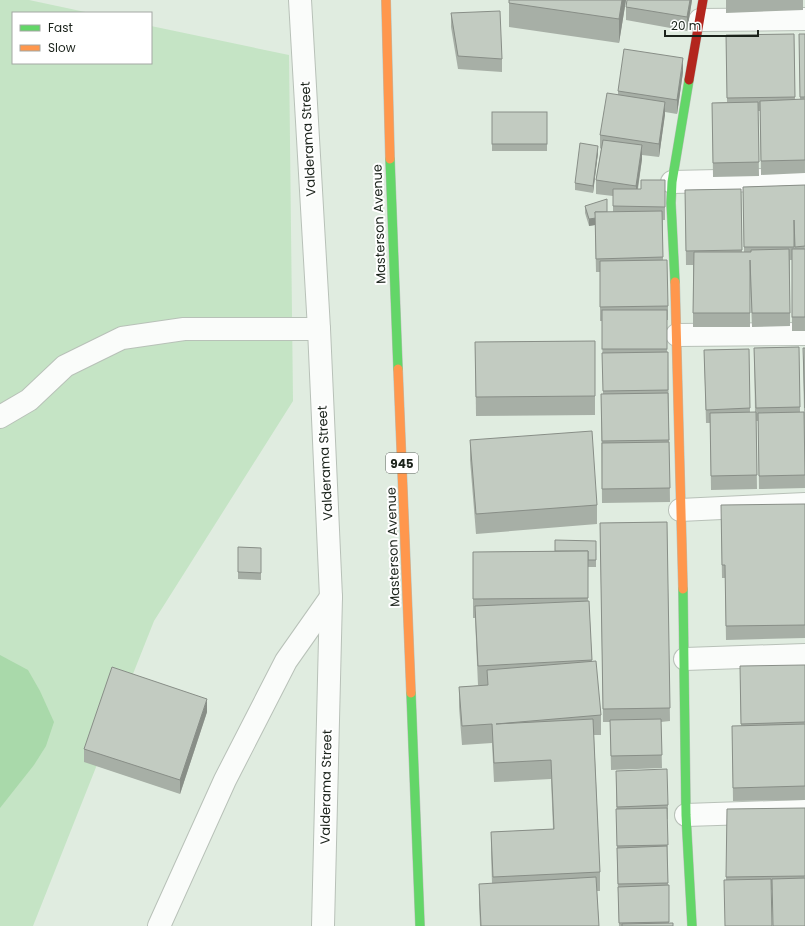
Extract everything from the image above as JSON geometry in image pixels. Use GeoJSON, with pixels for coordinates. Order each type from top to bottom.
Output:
{"type":"FeatureCollection","features":[{"type":"Feature","properties":{"kind":"street","name":"Valderama Street"},"geometry":{"type":"LineString","coordinates":[[300,0],[319,329],[331,597],[323,926]]}},
{"type":"Feature","properties":{"kind":"street","name":"Masterson Avenue"},"geometry":{"type":"LineString","coordinates":[[386,0],[390,170],[415,759],[420,926]]}},
{"type":"Feature","properties":{"kind":"street"},"geometry":{"type":"LineString","coordinates":[[692,926],[686,814],[685,659],[680,510],[677,335],[671,203],[672,182],[702,10],[805,18]]}},
{"type":"Feature","properties":{"kind":"street"},"geometry":{"type":"LineString","coordinates":[[672,182],[805,179]]}},
{"type":"Feature","properties":{"kind":"street"},"geometry":{"type":"LineString","coordinates":[[0,417],[29,400],[65,366],[122,338],[184,329],[319,329]]}},
{"type":"Feature","properties":{"kind":"street"},"geometry":{"type":"LineString","coordinates":[[677,335],[805,334]]}},
{"type":"Feature","properties":{"kind":"street"},"geometry":{"type":"LineString","coordinates":[[680,510],[805,504]]}},
{"type":"Feature","properties":{"kind":"street"},"geometry":{"type":"LineString","coordinates":[[159,926],[224,780],[286,661],[331,597]]}},
{"type":"Feature","properties":{"kind":"street"},"geometry":{"type":"LineString","coordinates":[[685,659],[805,655]]}},
{"type":"Feature","properties":{"kind":"street"},"geometry":{"type":"LineString","coordinates":[[686,814],[805,812]]}},
{"type":"Feature","properties":{"kind":"shaded area"},"geometry":{"type":"Polygon","coordinates":[[[0,0],[29,0],[85,12],[12,12],[12,64],[152,64],[152,26],[289,55],[293,401],[154,621],[33,926],[0,926],[0,0]]]}},
{"type":"Feature","properties":{"kind":"shaded area"},"geometry":{"type":"Polygon","coordinates":[[[0,655],[28,670],[40,691],[54,722],[46,746],[34,765],[0,808],[0,655]]]}},
{"type":"Feature","properties":{"kind":"building"},"geometry":{"type":"Polygon","coordinates":[[[509,0],[622,0],[619,19],[509,3],[509,0]]]}},
{"type":"Feature","properties":{"kind":"building"},"geometry":{"type":"Polygon","coordinates":[[[627,0],[690,0],[687,17],[626,7],[627,0]]]}},
{"type":"Feature","properties":{"kind":"building"},"geometry":{"type":"Polygon","coordinates":[[[500,11],[502,59],[458,56],[451,13],[500,11]]]}},
{"type":"Feature","properties":{"kind":"building"},"geometry":{"type":"Polygon","coordinates":[[[794,34],[795,97],[727,98],[726,35],[794,34]]]}},
{"type":"Feature","properties":{"kind":"building"},"geometry":{"type":"Polygon","coordinates":[[[799,34],[805,34],[805,97],[800,97],[799,34]]]}},
{"type":"Feature","properties":{"kind":"building"},"geometry":{"type":"Polygon","coordinates":[[[624,49],[683,58],[677,100],[618,91],[624,49]]]}},
{"type":"Feature","properties":{"kind":"building"},"geometry":{"type":"Polygon","coordinates":[[[607,93],[665,102],[659,144],[600,135],[607,93]]]}},
{"type":"Feature","properties":{"kind":"building"},"geometry":{"type":"Polygon","coordinates":[[[805,99],[805,160],[761,161],[760,101],[805,99]]]}},
{"type":"Feature","properties":{"kind":"building"},"geometry":{"type":"Polygon","coordinates":[[[758,102],[759,162],[713,163],[712,103],[758,102]]]}},
{"type":"Feature","properties":{"kind":"building"},"geometry":{"type":"Polygon","coordinates":[[[492,112],[547,112],[547,144],[492,144],[492,112]]]}},
{"type":"Feature","properties":{"kind":"building"},"geometry":{"type":"Polygon","coordinates":[[[603,140],[642,145],[636,186],[596,180],[603,140]]]}},
{"type":"Feature","properties":{"kind":"building"},"geometry":{"type":"Polygon","coordinates":[[[580,143],[598,146],[593,186],[575,183],[580,143]]]}},
{"type":"Feature","properties":{"kind":"building"},"geometry":{"type":"Polygon","coordinates":[[[641,180],[665,180],[665,207],[613,206],[613,189],[641,189],[641,180]]]}},
{"type":"Feature","properties":{"kind":"building"},"geometry":{"type":"Polygon","coordinates":[[[805,185],[805,246],[795,247],[794,220],[794,247],[744,247],[743,187],[805,185]]]}},
{"type":"Feature","properties":{"kind":"building"},"geometry":{"type":"Polygon","coordinates":[[[741,189],[742,250],[686,251],[685,190],[741,189]]]}},
{"type":"Feature","properties":{"kind":"building"},"geometry":{"type":"Polygon","coordinates":[[[607,199],[607,212],[595,212],[596,218],[589,219],[585,206],[607,199]]]}},
{"type":"Feature","properties":{"kind":"building"},"geometry":{"type":"Polygon","coordinates":[[[662,211],[663,257],[596,259],[595,212],[662,211]]]}},
{"type":"Feature","properties":{"kind":"building"},"geometry":{"type":"Polygon","coordinates":[[[789,249],[790,313],[752,313],[750,260],[750,313],[693,313],[694,252],[751,252],[751,250],[789,249]]]}},
{"type":"Feature","properties":{"kind":"building"},"geometry":{"type":"Polygon","coordinates":[[[792,249],[805,249],[805,317],[792,317],[792,249]]]}},
{"type":"Feature","properties":{"kind":"building"},"geometry":{"type":"Polygon","coordinates":[[[667,260],[668,306],[600,307],[600,261],[667,260]]]}},
{"type":"Feature","properties":{"kind":"building"},"geometry":{"type":"Polygon","coordinates":[[[602,310],[667,310],[667,349],[602,349],[602,310]]]}},
{"type":"Feature","properties":{"kind":"building"},"geometry":{"type":"Polygon","coordinates":[[[595,341],[595,396],[476,397],[475,342],[595,341]]]}},
{"type":"Feature","properties":{"kind":"building"},"geometry":{"type":"Polygon","coordinates":[[[799,347],[800,407],[756,408],[754,348],[799,347]]]}},
{"type":"Feature","properties":{"kind":"building"},"geometry":{"type":"Polygon","coordinates":[[[803,348],[805,348],[805,408],[803,348]]]}},
{"type":"Feature","properties":{"kind":"building"},"geometry":{"type":"Polygon","coordinates":[[[749,349],[750,408],[706,410],[704,350],[749,349]]]}},
{"type":"Feature","properties":{"kind":"building"},"geometry":{"type":"Polygon","coordinates":[[[668,352],[668,390],[603,391],[602,353],[668,352]]]}},
{"type":"Feature","properties":{"kind":"building"},"geometry":{"type":"Polygon","coordinates":[[[668,393],[669,440],[602,441],[601,394],[668,393]]]}},
{"type":"Feature","properties":{"kind":"building"},"geometry":{"type":"Polygon","coordinates":[[[756,412],[757,475],[711,476],[710,413],[756,412]]]}},
{"type":"Feature","properties":{"kind":"building"},"geometry":{"type":"Polygon","coordinates":[[[804,412],[805,475],[759,476],[758,413],[804,412]]]}},
{"type":"Feature","properties":{"kind":"building"},"geometry":{"type":"Polygon","coordinates":[[[592,431],[597,505],[476,514],[470,440],[592,431]]]}},
{"type":"Feature","properties":{"kind":"building"},"geometry":{"type":"Polygon","coordinates":[[[669,442],[670,488],[602,489],[602,443],[669,442]]]}},
{"type":"Feature","properties":{"kind":"building"},"geometry":{"type":"Polygon","coordinates":[[[805,504],[805,625],[726,626],[725,565],[722,565],[721,505],[805,504]]]}},
{"type":"Feature","properties":{"kind":"building"},"geometry":{"type":"Polygon","coordinates":[[[667,522],[670,708],[603,709],[600,523],[667,522]]]}},
{"type":"Feature","properties":{"kind":"building"},"geometry":{"type":"Polygon","coordinates":[[[555,540],[596,541],[596,560],[588,560],[588,551],[555,551],[555,540]]]}},
{"type":"Feature","properties":{"kind":"building"},"geometry":{"type":"Polygon","coordinates":[[[238,547],[261,548],[261,573],[238,572],[238,547]]]}},
{"type":"Feature","properties":{"kind":"building"},"geometry":{"type":"Polygon","coordinates":[[[588,551],[588,598],[473,599],[473,552],[588,551]]]}},
{"type":"Feature","properties":{"kind":"building"},"geometry":{"type":"Polygon","coordinates":[[[589,601],[592,660],[478,666],[475,606],[589,601]]]}},
{"type":"Feature","properties":{"kind":"building"},"geometry":{"type":"Polygon","coordinates":[[[596,661],[601,715],[496,724],[593,719],[600,872],[493,877],[491,832],[554,829],[551,760],[494,763],[492,724],[462,726],[459,687],[488,685],[487,670],[596,661]]]}},
{"type":"Feature","properties":{"kind":"building"},"geometry":{"type":"Polygon","coordinates":[[[805,665],[805,722],[741,724],[740,666],[805,665]]]}},
{"type":"Feature","properties":{"kind":"building"},"geometry":{"type":"Polygon","coordinates":[[[112,667],[207,699],[180,780],[84,749],[112,667]]]}},
{"type":"Feature","properties":{"kind":"building"},"geometry":{"type":"Polygon","coordinates":[[[661,719],[662,755],[611,756],[610,720],[661,719]]]}},
{"type":"Feature","properties":{"kind":"building"},"geometry":{"type":"Polygon","coordinates":[[[805,724],[805,786],[733,788],[732,726],[805,724]]]}},
{"type":"Feature","properties":{"kind":"building"},"geometry":{"type":"Polygon","coordinates":[[[667,769],[668,805],[617,807],[616,771],[667,769]]]}},
{"type":"Feature","properties":{"kind":"building"},"geometry":{"type":"Polygon","coordinates":[[[667,808],[668,845],[617,846],[616,809],[667,808]]]}},
{"type":"Feature","properties":{"kind":"building"},"geometry":{"type":"Polygon","coordinates":[[[805,808],[805,876],[726,877],[727,809],[805,808]]]}},
{"type":"Feature","properties":{"kind":"building"},"geometry":{"type":"Polygon","coordinates":[[[667,846],[668,883],[618,884],[617,848],[667,846]]]}},
{"type":"Feature","properties":{"kind":"building"},"geometry":{"type":"Polygon","coordinates":[[[596,877],[599,926],[481,926],[479,884],[596,877]]]}},
{"type":"Feature","properties":{"kind":"building"},"geometry":{"type":"Polygon","coordinates":[[[805,878],[805,926],[773,926],[772,879],[805,878]]]}},
{"type":"Feature","properties":{"kind":"building"},"geometry":{"type":"Polygon","coordinates":[[[771,879],[772,926],[725,926],[724,880],[771,879]]]}},
{"type":"Feature","properties":{"kind":"building"},"geometry":{"type":"Polygon","coordinates":[[[669,885],[669,922],[619,923],[618,887],[669,885]]]}},
{"type":"Feature","properties":{"kind":"building"},"geometry":{"type":"Polygon","coordinates":[[[673,923],[673,926],[622,926],[622,924],[673,923]]]}},
{"type":"Feature","properties":{"kind":"traffic: fast"},"geometry":{"type":"LineString","coordinates":[[675,282],[671,203],[672,182],[689,80]]}},
{"type":"Feature","properties":{"kind":"traffic: fast"},"geometry":{"type":"LineString","coordinates":[[390,159],[398,369]]}},
{"type":"Feature","properties":{"kind":"traffic: fast"},"geometry":{"type":"LineString","coordinates":[[683,589],[686,815],[692,926]]}},
{"type":"Feature","properties":{"kind":"traffic: fast"},"geometry":{"type":"LineString","coordinates":[[411,693],[420,926]]}},
{"type":"Feature","properties":{"kind":"traffic: slow"},"geometry":{"type":"LineString","coordinates":[[386,0],[390,159]]}},
{"type":"Feature","properties":{"kind":"traffic: slow"},"geometry":{"type":"LineString","coordinates":[[675,282],[683,589]]}},
{"type":"Feature","properties":{"kind":"traffic: slow"},"geometry":{"type":"LineString","coordinates":[[398,369],[411,693]]}},
{"type":"Feature","properties":{"kind":"traffic: jam"},"geometry":{"type":"LineString","coordinates":[[689,80],[703,0]]}}]}
